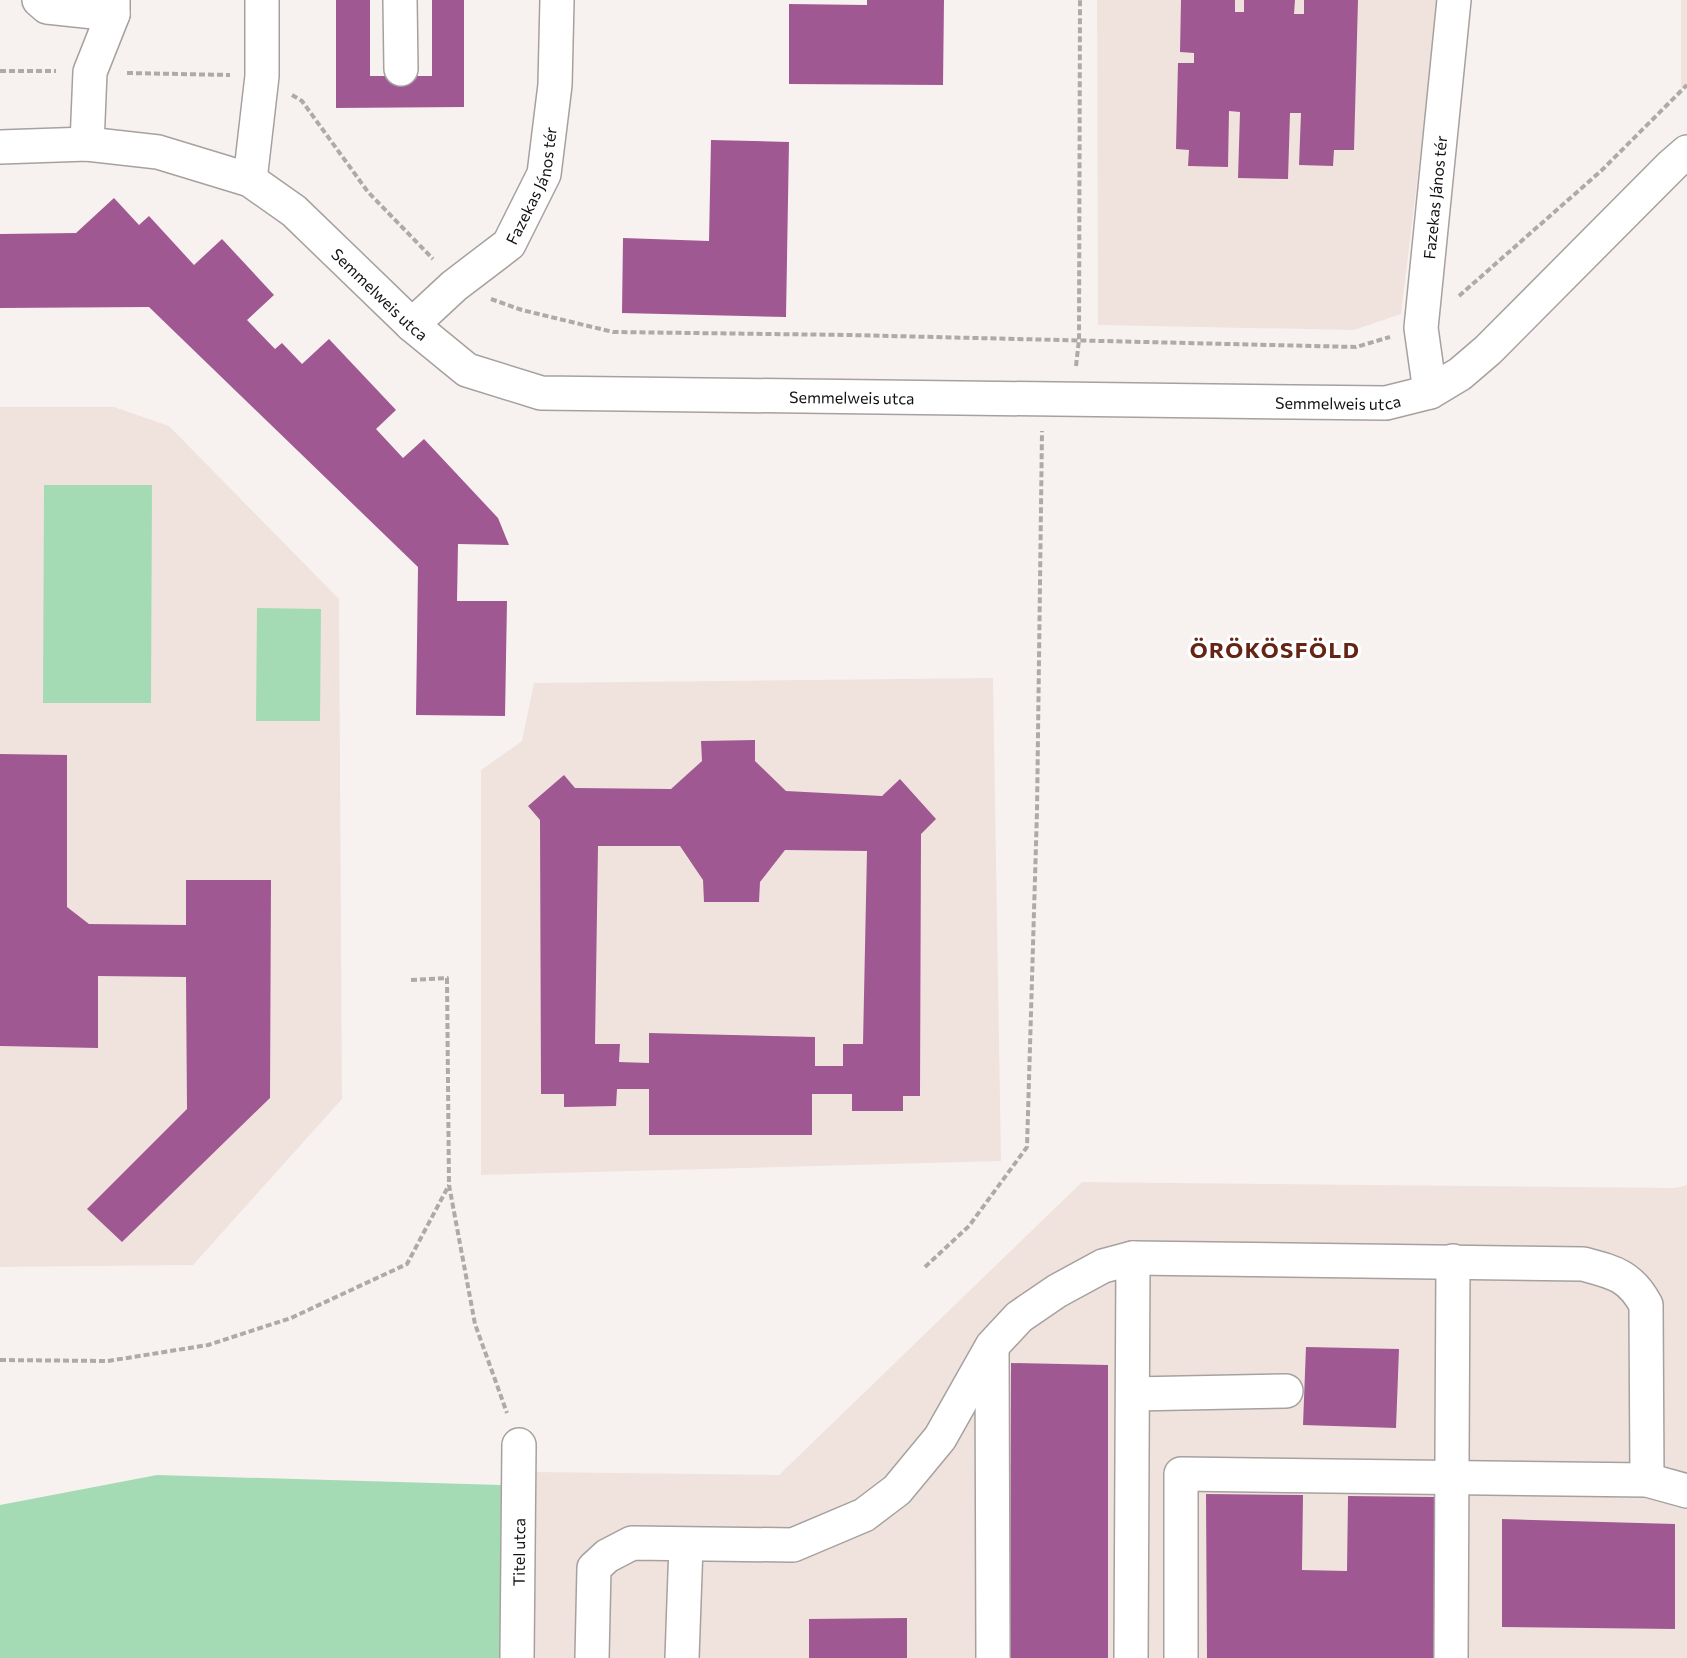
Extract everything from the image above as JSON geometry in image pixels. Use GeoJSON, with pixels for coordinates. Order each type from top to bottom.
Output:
{"type":"FeatureCollection","features":[{"type":"Feature","properties":{"kind":"street"},"geometry":{"type":"LineString","coordinates":[[39,0],[47,7],[113,7],[90,72],[87,144]]}},
{"type":"Feature","properties":{"kind":"street"},"geometry":{"type":"LineString","coordinates":[[250,180],[262,76],[262,0]]}},
{"type":"Feature","properties":{"kind":"street"},"geometry":{"type":"LineString","coordinates":[[400,0],[401,69]]}},
{"type":"Feature","properties":{"kind":"street","name":"Fazekas János tér"},"geometry":{"type":"LineString","coordinates":[[412,325],[454,286],[509,243],[544,174],[555,85],[557,0]]}},
{"type":"Feature","properties":{"kind":"street","name":"Fazekas János tér"},"geometry":{"type":"LineString","coordinates":[[1430,392],[1421,328],[1454,0]]}},
{"type":"Feature","properties":{"kind":"street","name":"Semmelweis utca"},"geometry":{"type":"LineString","coordinates":[[0,147],[87,144],[158,152],[250,180],[294,212],[412,325],[467,370],[541,393],[1386,403],[1430,392],[1460,374],[1488,350],[1687,152]]}},
{"type":"Feature","properties":{"kind":"street"},"geometry":{"type":"LineString","coordinates":[[1131,1658],[1133,1257]]}},
{"type":"Feature","properties":{"kind":"street"},"geometry":{"type":"LineString","coordinates":[[592,1658],[594,1568],[607,1556],[632,1543],[794,1545],[864,1515],[897,1491],[940,1438],[992,1346],[1019,1317],[1057,1291],[1103,1266],[1133,1257],[1583,1264],[1623,1276],[1639,1291],[1646,1305],[1647,1480]]}},
{"type":"Feature","properties":{"kind":"street"},"geometry":{"type":"LineString","coordinates":[[1451,1658],[1453,1262]]}},
{"type":"Feature","properties":{"kind":"street"},"geometry":{"type":"LineString","coordinates":[[992,1346],[993,1658]]}},
{"type":"Feature","properties":{"kind":"street"},"geometry":{"type":"LineString","coordinates":[[1133,1394],[1286,1391]]}},
{"type":"Feature","properties":{"kind":"street","name":"Titel utca"},"geometry":{"type":"LineString","coordinates":[[517,1658],[519,1445]]}},
{"type":"Feature","properties":{"kind":"street"},"geometry":{"type":"LineString","coordinates":[[1181,1658],[1181,1474],[1647,1480],[1687,1491]]}},
{"type":"Feature","properties":{"kind":"street"},"geometry":{"type":"LineString","coordinates":[[682,1658],[687,1545]]}},
{"type":"Feature","properties":{"kind":"path"},"geometry":{"type":"LineString","coordinates":[[925,1266],[969,1226],[1027,1147],[1036,811],[1057,400],[1079,340],[1080,0]]}},
{"type":"Feature","properties":{"kind":"path"},"geometry":{"type":"LineString","coordinates":[[0,70],[262,76],[302,101],[368,192],[433,259],[454,286],[522,310],[613,332],[1356,347],[1421,328],[1601,171],[1687,85]]}},
{"type":"Feature","properties":{"kind":"path"},"geometry":{"type":"LineString","coordinates":[[411,980],[447,978],[449,1185],[475,1324],[519,1445]]}},
{"type":"Feature","properties":{"kind":"path"},"geometry":{"type":"LineString","coordinates":[[0,1360],[108,1361],[208,1345],[291,1318],[407,1264],[449,1185]]}},
{"type":"Feature","properties":{"kind":"shaded area"},"geometry":{"type":"Polygon","coordinates":[[[1097,0],[1439,0],[1401,314],[1354,330],[1098,325],[1097,0]]]}},
{"type":"Feature","properties":{"kind":"shaded area"},"geometry":{"type":"Polygon","coordinates":[[[1681,0],[1687,0],[1687,85],[1681,90],[1681,0]]]}},
{"type":"Feature","properties":{"kind":"shaded area"},"geometry":{"type":"Polygon","coordinates":[[[0,407],[114,407],[169,426],[339,599],[342,1099],[193,1265],[0,1267],[0,407]]]}},
{"type":"Feature","properties":{"kind":"shaded area"},"geometry":{"type":"Polygon","coordinates":[[[993,678],[1001,1161],[481,1175],[481,770],[522,741],[534,683],[993,678]]]}},
{"type":"Feature","properties":{"kind":"shaded area"},"geometry":{"type":"Polygon","coordinates":[[[1082,1182],[1675,1188],[1687,1185],[1687,1658],[534,1658],[536,1472],[779,1475],[1082,1182]]]}},
{"type":"Feature","properties":{"kind":"green space"},"geometry":{"type":"Polygon","coordinates":[[[44,485],[152,485],[151,703],[43,703],[44,485]]]}},
{"type":"Feature","properties":{"kind":"green space"},"geometry":{"type":"Polygon","coordinates":[[[257,608],[321,609],[320,721],[256,721],[257,608]]]}},
{"type":"Feature","properties":{"kind":"green space"},"geometry":{"type":"Polygon","coordinates":[[[157,1475],[501,1485],[500,1658],[0,1658],[0,1505],[157,1475]]]}},
{"type":"Feature","properties":{"kind":"building"},"geometry":{"type":"Polygon","coordinates":[[[336,0],[370,0],[370,76],[432,76],[432,0],[464,0],[464,107],[336,108],[336,0]]]}},
{"type":"Feature","properties":{"kind":"building"},"geometry":{"type":"Polygon","coordinates":[[[867,0],[944,0],[943,85],[789,84],[789,4],[867,5],[867,0]]]}},
{"type":"Feature","properties":{"kind":"building"},"geometry":{"type":"Polygon","coordinates":[[[1181,0],[1235,0],[1235,12],[1244,12],[1244,0],[1295,0],[1294,14],[1304,14],[1304,0],[1358,0],[1354,150],[1334,150],[1333,166],[1299,165],[1301,113],[1290,113],[1288,179],[1238,178],[1240,112],[1229,111],[1228,167],[1188,166],[1189,150],[1176,149],[1178,63],[1194,63],[1194,53],[1180,52],[1181,0]]]}},
{"type":"Feature","properties":{"kind":"building"},"geometry":{"type":"Polygon","coordinates":[[[711,140],[789,142],[786,317],[622,313],[623,238],[709,241],[711,140]]]}},
{"type":"Feature","properties":{"kind":"building"},"geometry":{"type":"Polygon","coordinates":[[[114,198],[139,225],[149,216],[194,265],[222,239],[274,295],[247,320],[275,349],[282,343],[302,364],[329,339],[396,410],[376,429],[403,458],[424,439],[498,518],[509,545],[458,544],[457,601],[507,601],[505,716],[416,715],[418,567],[149,307],[0,308],[0,234],[76,233],[114,198]]]}},
{"type":"Feature","properties":{"kind":"building"},"geometry":{"type":"Polygon","coordinates":[[[755,740],[755,761],[786,791],[882,796],[900,779],[936,819],[921,834],[920,1096],[903,1096],[903,1111],[852,1111],[852,1094],[812,1094],[812,1135],[649,1135],[649,1089],[617,1089],[616,1106],[564,1107],[564,1094],[541,1094],[540,820],[528,806],[564,775],[575,788],[671,789],[702,761],[701,741],[755,740]],[[598,846],[595,1044],[620,1044],[619,1062],[649,1063],[649,1033],[815,1037],[815,1066],[843,1066],[843,1044],[863,1044],[867,851],[785,850],[760,882],[759,902],[704,902],[703,880],[680,846],[598,846]]]}},
{"type":"Feature","properties":{"kind":"building"},"geometry":{"type":"Polygon","coordinates":[[[0,754],[67,755],[67,907],[89,924],[186,925],[186,880],[271,880],[270,1098],[122,1242],[87,1209],[187,1109],[186,977],[98,976],[98,1048],[0,1046],[0,754]]]}},
{"type":"Feature","properties":{"kind":"building"},"geometry":{"type":"Polygon","coordinates":[[[1306,1347],[1399,1349],[1396,1428],[1303,1425],[1306,1347]]]}},
{"type":"Feature","properties":{"kind":"building"},"geometry":{"type":"Polygon","coordinates":[[[1011,1363],[1108,1365],[1108,1658],[1010,1658],[1011,1363]]]}},
{"type":"Feature","properties":{"kind":"building"},"geometry":{"type":"Polygon","coordinates":[[[1206,1494],[1303,1495],[1302,1570],[1347,1571],[1348,1496],[1435,1497],[1435,1658],[1207,1658],[1206,1494]]]}},
{"type":"Feature","properties":{"kind":"building"},"geometry":{"type":"Polygon","coordinates":[[[1502,1519],[1675,1524],[1675,1629],[1502,1627],[1502,1519]]]}},
{"type":"Feature","properties":{"kind":"building"},"geometry":{"type":"Polygon","coordinates":[[[907,1618],[907,1658],[809,1658],[809,1619],[907,1618]]]}},
{"type":"Feature","properties":{"kind":"district","name":"ÖRÖKÖSFÖLD"},"geometry":{"type":"Point","coordinates":[1275,649]}}]}
